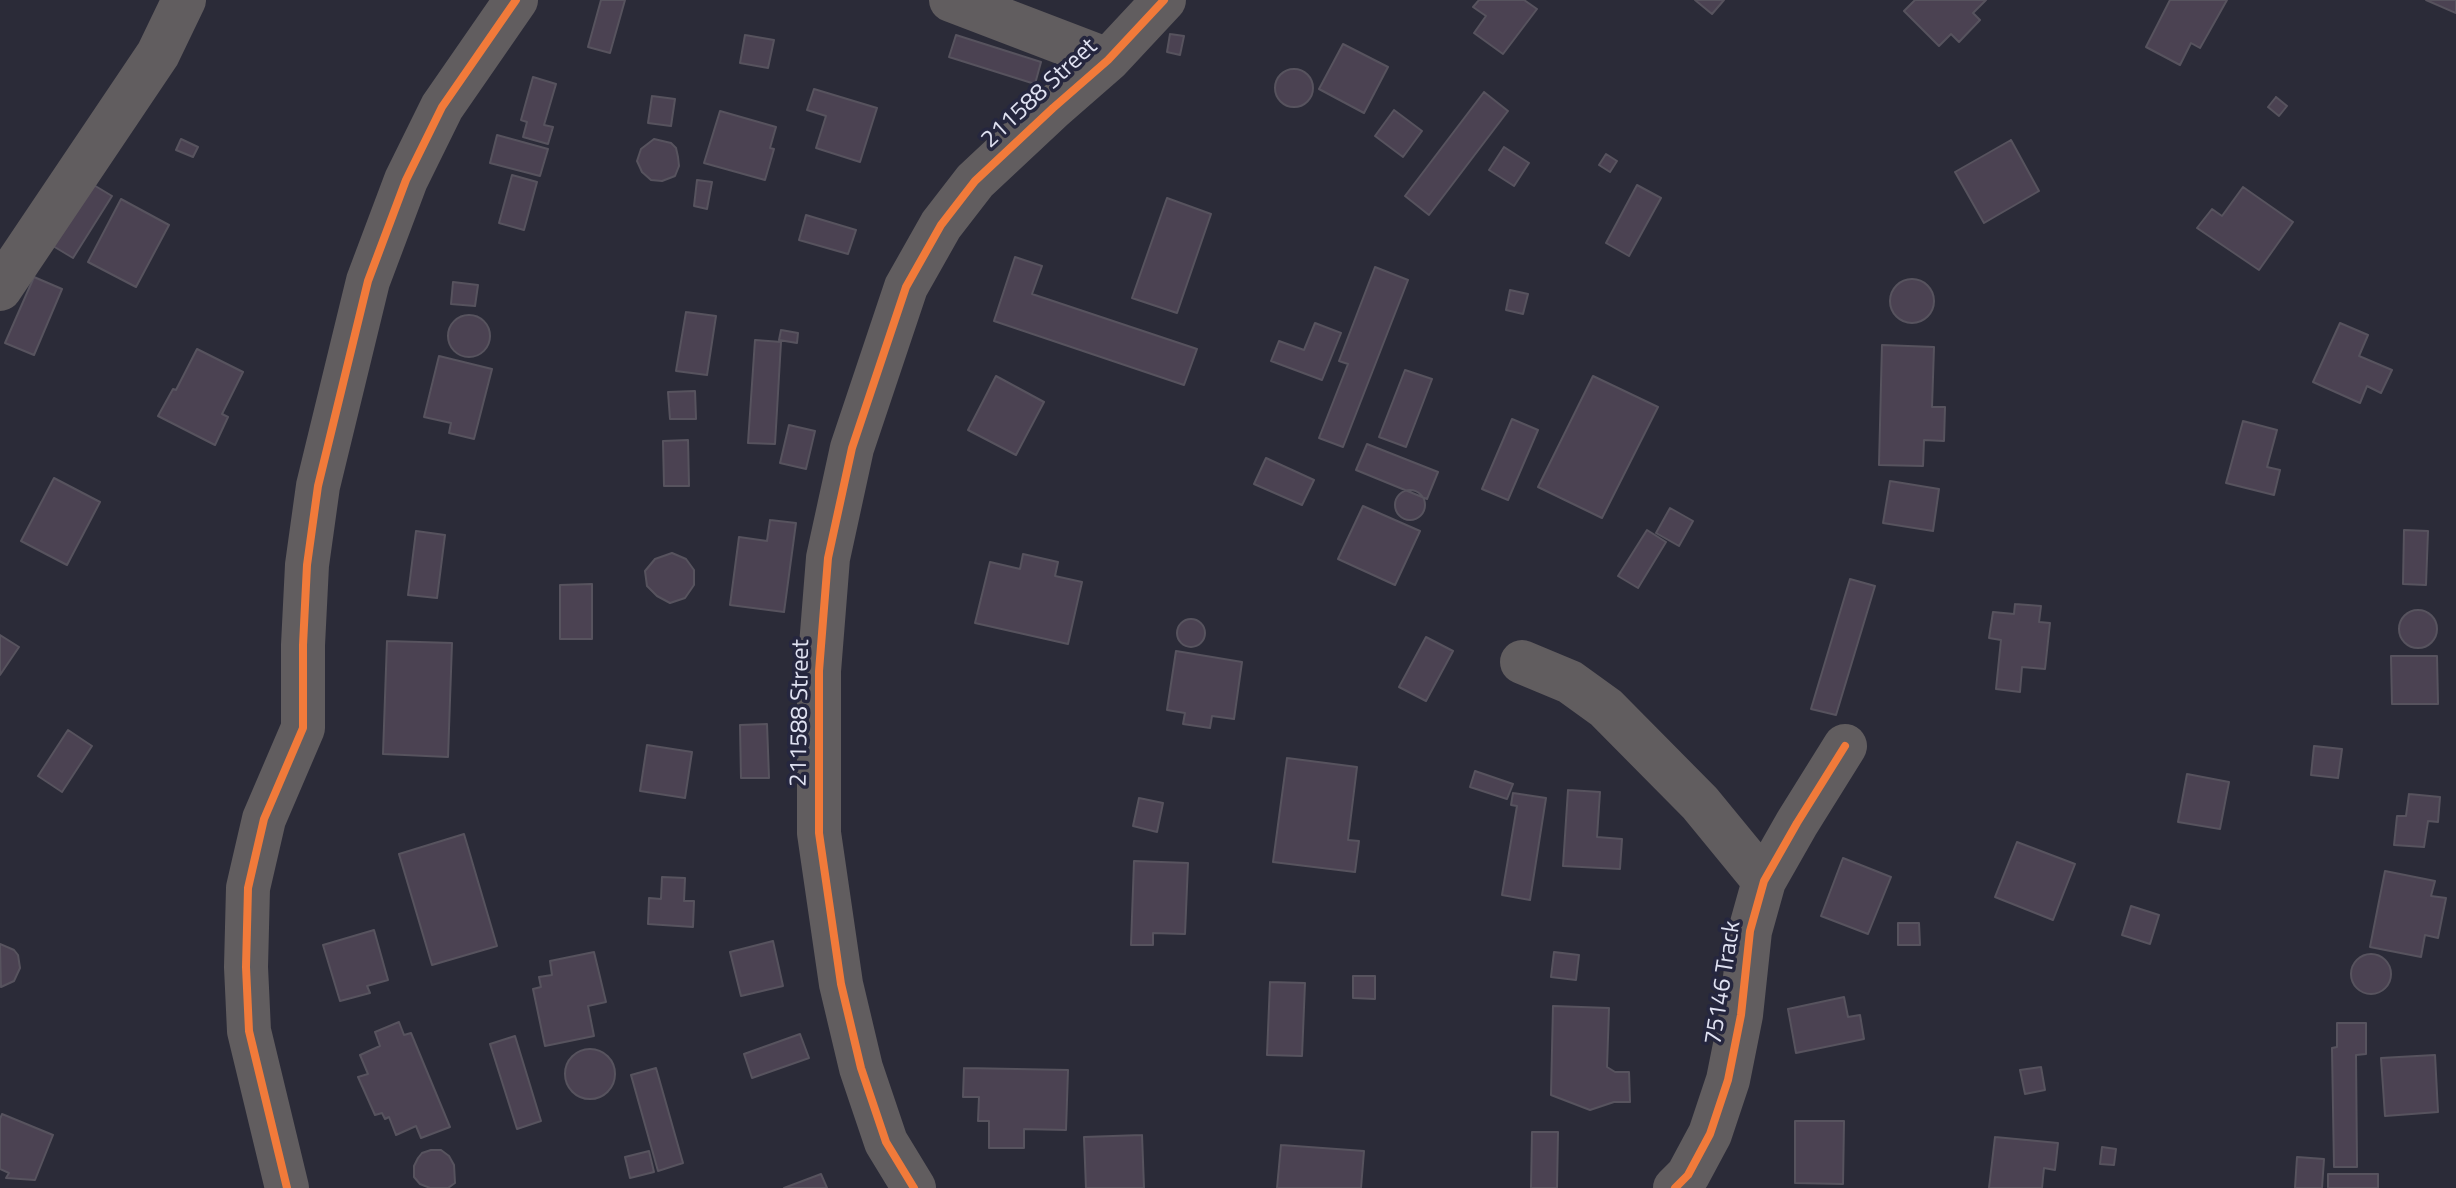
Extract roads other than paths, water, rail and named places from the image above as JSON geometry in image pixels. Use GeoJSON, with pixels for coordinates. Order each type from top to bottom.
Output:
{"type":"FeatureCollection","features":[{"type":"Feature","properties":{"kind":"street"},"geometry":{"type":"LineString","coordinates":[[0,289],[158,54],[184,0]]}},
{"type":"Feature","properties":{"kind":"street"},"geometry":{"type":"LineString","coordinates":[[287,1188],[249,1031],[246,967],[248,888],[264,819],[303,728],[307,565],[318,486],[368,281],[406,180],[442,107],[516,0]]}},
{"type":"Feature","properties":{"kind":"street"},"geometry":{"type":"LineString","coordinates":[[951,0],[1108,60]]}},
{"type":"Feature","properties":{"kind":"street","name":"211588 Street"},"geometry":{"type":"LineString","coordinates":[[914,1188],[886,1142],[861,1068],[841,984],[819,833],[819,671],[828,558],[852,448],[906,287],[941,225],[975,181],[1108,60],[1164,0]]}},
{"type":"Feature","properties":{"kind":"street"},"geometry":{"type":"LineString","coordinates":[[1522,662],[1570,682],[1606,708],[1700,803],[1764,881]]}},
{"type":"Feature","properties":{"kind":"street","name":"75146 Track"},"geometry":{"type":"LineString","coordinates":[[1675,1188],[1688,1175],[1710,1134],[1728,1080],[1741,1015],[1750,931],[1764,881],[1845,746]]}}]}
